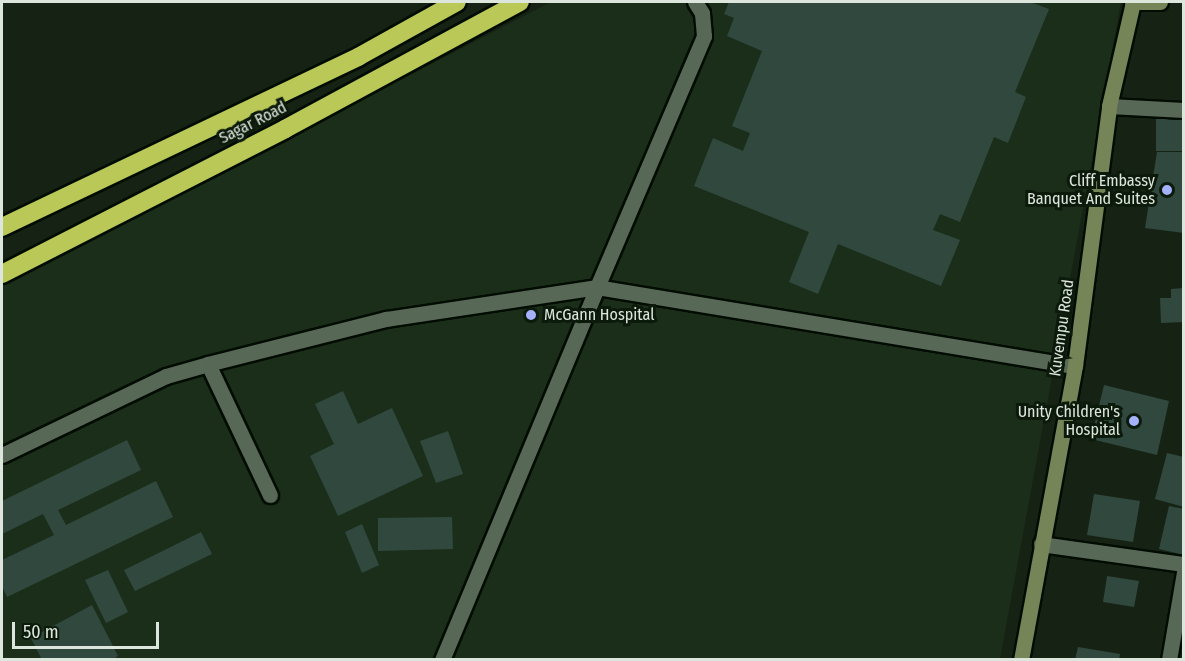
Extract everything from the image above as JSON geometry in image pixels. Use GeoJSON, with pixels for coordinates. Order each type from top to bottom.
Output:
{"type":"FeatureCollection","features":[{"type":"Feature","properties":{"kind":"highway","name":"Sagar Road"},"geometry":{"type":"LineString","coordinates":[[2,227],[358,57],[457,2]]}},
{"type":"Feature","properties":{"kind":"highway","name":"Sagar Road"},"geometry":{"type":"LineString","coordinates":[[2,274],[285,129],[520,2]]}},
{"type":"Feature","properties":{"kind":"main road"},"geometry":{"type":"LineString","coordinates":[[1132,2],[1160,2]]}},
{"type":"Feature","properties":{"kind":"main road","name":"Kuvempu Road"},"geometry":{"type":"LineString","coordinates":[[1022,660],[1041,544],[1076,366],[1109,106],[1132,2]]}},
{"type":"Feature","properties":{"kind":"street"},"geometry":{"type":"LineString","coordinates":[[442,660],[704,36],[702,5]]}},
{"type":"Feature","properties":{"kind":"street"},"geometry":{"type":"LineString","coordinates":[[1109,106],[1184,110]]}},
{"type":"Feature","properties":{"kind":"street"},"geometry":{"type":"LineString","coordinates":[[2,455],[166,376],[208,364],[386,319],[597,287],[1076,366]]}},
{"type":"Feature","properties":{"kind":"street"},"geometry":{"type":"LineString","coordinates":[[208,364],[270,495]]}},
{"type":"Feature","properties":{"kind":"street"},"geometry":{"type":"LineString","coordinates":[[1041,544],[1184,564]]}},
{"type":"Feature","properties":{"kind":"street"},"geometry":{"type":"LineString","coordinates":[[1169,660],[1184,572]]}},
{"type":"Feature","properties":{"kind":"shaded area","name":"McGann Hospital"},"geometry":{"type":"Polygon","coordinates":[[[551,2],[1121,2],[1000,659],[2,660],[2,286],[551,2]]]}},
{"type":"Feature","properties":{"kind":"building"},"geometry":{"type":"Polygon","coordinates":[[[729,2],[1030,2],[1049,9],[1015,92],[1026,97],[1008,143],[994,137],[960,222],[940,214],[933,230],[960,240],[941,286],[838,244],[818,294],[789,282],[809,232],[694,186],[713,138],[743,151],[750,133],[732,126],[762,51],[727,36],[734,18],[724,14],[729,2]]]}},
{"type":"Feature","properties":{"kind":"building"},"geometry":{"type":"Polygon","coordinates":[[[1184,117],[1184,151],[1156,151],[1156,118],[1184,117]]]}},
{"type":"Feature","properties":{"kind":"building","name":"Cliff Embassy Banquet And Suites"},"geometry":{"type":"Polygon","coordinates":[[[1157,152],[1184,152],[1184,233],[1145,228],[1157,152]]]}},
{"type":"Feature","properties":{"kind":"building"},"geometry":{"type":"Polygon","coordinates":[[[1184,288],[1184,322],[1161,323],[1160,298],[1171,298],[1171,289],[1184,288]]]}},
{"type":"Feature","properties":{"kind":"building"},"geometry":{"type":"Polygon","coordinates":[[[1104,385],[1169,401],[1157,455],[1091,439],[1104,385]]]}},
{"type":"Feature","properties":{"kind":"building"},"geometry":{"type":"Polygon","coordinates":[[[343,391],[358,424],[392,408],[423,476],[338,516],[310,456],[334,444],[315,404],[343,391]]]}},
{"type":"Feature","properties":{"kind":"building"},"geometry":{"type":"Polygon","coordinates":[[[448,431],[463,474],[436,483],[420,441],[448,431]]]}},
{"type":"Feature","properties":{"kind":"building"},"geometry":{"type":"Polygon","coordinates":[[[127,440],[141,470],[58,510],[66,525],[156,481],[173,517],[7,597],[2,586],[2,560],[54,535],[43,514],[2,534],[2,501],[127,440]]]}},
{"type":"Feature","properties":{"kind":"building"},"geometry":{"type":"Polygon","coordinates":[[[1167,453],[1184,457],[1184,507],[1155,499],[1167,453]]]}},
{"type":"Feature","properties":{"kind":"building"},"geometry":{"type":"Polygon","coordinates":[[[1094,494],[1140,501],[1133,542],[1087,535],[1094,494]]]}},
{"type":"Feature","properties":{"kind":"building"},"geometry":{"type":"Polygon","coordinates":[[[1169,506],[1184,509],[1184,555],[1159,549],[1169,506]]]}},
{"type":"Feature","properties":{"kind":"building"},"geometry":{"type":"Polygon","coordinates":[[[452,517],[453,549],[378,551],[378,518],[452,517]]]}},
{"type":"Feature","properties":{"kind":"building"},"geometry":{"type":"Polygon","coordinates":[[[362,524],[379,565],[362,573],[345,532],[362,524]]]}},
{"type":"Feature","properties":{"kind":"building"},"geometry":{"type":"Polygon","coordinates":[[[201,532],[212,554],[135,591],[124,570],[201,532]]]}},
{"type":"Feature","properties":{"kind":"building"},"geometry":{"type":"Polygon","coordinates":[[[108,570],[128,612],[106,623],[85,580],[108,570]]]}},
{"type":"Feature","properties":{"kind":"building"},"geometry":{"type":"Polygon","coordinates":[[[1107,576],[1139,581],[1134,607],[1103,602],[1107,576]]]}},
{"type":"Feature","properties":{"kind":"building"},"geometry":{"type":"Polygon","coordinates":[[[92,605],[118,656],[112,660],[42,660],[31,638],[92,605]]]}},
{"type":"Feature","properties":{"kind":"building"},"geometry":{"type":"Polygon","coordinates":[[[1078,647],[1120,654],[1119,660],[1075,660],[1078,647]]]}},
{"type":"Feature","properties":{"kind":"place","name":"Cliff Embassy Banquet And Suites"},"geometry":{"type":"Point","coordinates":[1167,190]}},
{"type":"Feature","properties":{"kind":"place","name":"McGann Hospital"},"geometry":{"type":"Point","coordinates":[531,315]}},
{"type":"Feature","properties":{"kind":"place","name":"Unity Children's Hospital"},"geometry":{"type":"Point","coordinates":[1134,421]}}]}
